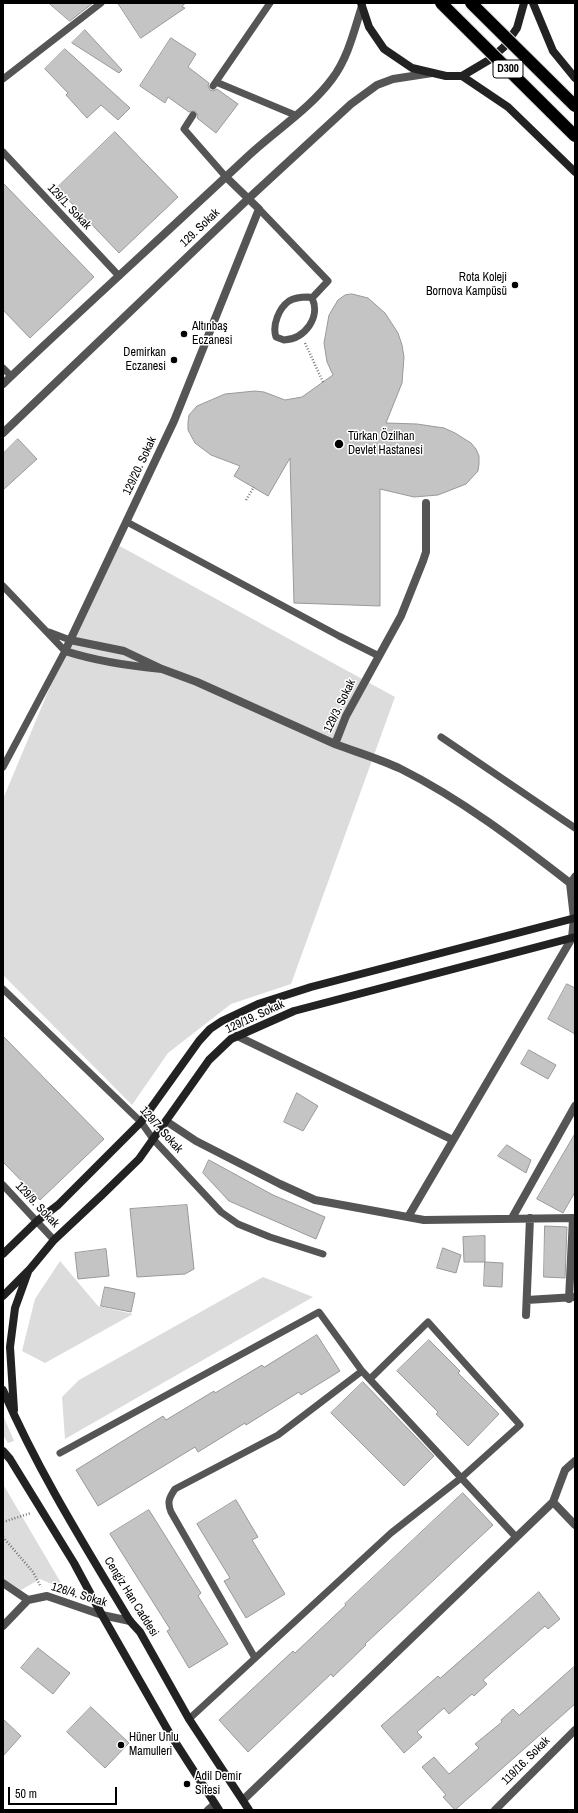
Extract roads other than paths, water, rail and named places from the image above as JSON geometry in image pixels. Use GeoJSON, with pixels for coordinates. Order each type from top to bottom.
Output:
{"type":"FeatureCollection","features":[{"type":"Feature","properties":{"kind":"highway","name":"D300"},"geometry":{"type":"LineString","coordinates":[[441,3],[575,136]]}},
{"type":"Feature","properties":{"kind":"highway","name":"D300"},"geometry":{"type":"LineString","coordinates":[[471,3],[575,106]]}},
{"type":"Feature","properties":{"kind":"main road"},"geometry":{"type":"LineString","coordinates":[[362,5],[368,27],[384,49],[412,68],[446,76],[462,76],[489,60],[504,47],[516,28],[524,3]]}},
{"type":"Feature","properties":{"kind":"main road"},"geometry":{"type":"LineString","coordinates":[[533,3],[553,51],[575,78]]}},
{"type":"Feature","properties":{"kind":"main road"},"geometry":{"type":"LineString","coordinates":[[462,76],[508,107],[575,172]]}},
{"type":"Feature","properties":{"kind":"main road","name":"129/19. Sokak"},"geometry":{"type":"LineString","coordinates":[[3,1254],[37,1221],[58,1205],[141,1122],[199,1041],[210,1029],[222,1021],[258,1004],[311,987],[574,918]]}},
{"type":"Feature","properties":{"kind":"main road","name":"129/19. Sokak"},"geometry":{"type":"LineString","coordinates":[[3,1296],[30,1269],[54,1240],[139,1159],[209,1060],[231,1039],[294,1012],[574,939]]}},
{"type":"Feature","properties":{"kind":"main road"},"geometry":{"type":"LineString","coordinates":[[15,1419],[10,1347],[15,1308],[30,1269]]}},
{"type":"Feature","properties":{"kind":"main road","name":"Cengiz Han Caddesi"},"geometry":{"type":"LineString","coordinates":[[3,1390],[15,1419],[71,1523],[130,1621],[140,1632],[189,1719],[249,1810]]}},
{"type":"Feature","properties":{"kind":"main road"},"geometry":{"type":"LineString","coordinates":[[3,1451],[74,1563],[170,1734],[217,1807]]}},
{"type":"Feature","properties":{"kind":"street","name":"129. Sokak"},"geometry":{"type":"LineString","coordinates":[[3,384],[226,177],[319,95],[333,78],[342,61],[351,41],[362,5]]}},
{"type":"Feature","properties":{"kind":"street","name":"129. Sokak"},"geometry":{"type":"LineString","coordinates":[[3,433],[249,198],[359,97],[377,85],[393,79],[432,73]]}},
{"type":"Feature","properties":{"kind":"street"},"geometry":{"type":"LineString","coordinates":[[226,177],[259,209]]}},
{"type":"Feature","properties":{"kind":"street","name":"129/20. Sokak"},"geometry":{"type":"LineString","coordinates":[[65,651],[128,522],[174,421],[259,209]]}},
{"type":"Feature","properties":{"kind":"street","name":"129/3. Sokak"},"geometry":{"type":"LineString","coordinates":[[70,640],[124,651],[335,744],[346,716],[405,609],[425,556],[426,503]]}},
{"type":"Feature","properties":{"kind":"street","name":"129/3. Sokak"},"geometry":{"type":"LineString","coordinates":[[65,651],[88,658],[138,667],[162,669]]}},
{"type":"Feature","properties":{"kind":"street"},"geometry":{"type":"LineString","coordinates":[[335,744],[400,768],[434,788],[506,833],[570,883],[574,918],[574,939],[408,1217]]}},
{"type":"Feature","properties":{"kind":"street"},"geometry":{"type":"LineString","coordinates":[[237,1036],[454,1140]]}},
{"type":"Feature","properties":{"kind":"street"},"geometry":{"type":"LineString","coordinates":[[512,1218],[575,1106]]}},
{"type":"Feature","properties":{"kind":"street"},"geometry":{"type":"LineString","coordinates":[[166,1121],[196,1141],[280,1184],[315,1200],[424,1220],[574,1218],[572,1298],[527,1300]]}},
{"type":"Feature","properties":{"kind":"street"},"geometry":{"type":"LineString","coordinates":[[526,1314],[530,1218]]}},
{"type":"Feature","properties":{"kind":"street"},"geometry":{"type":"LineString","coordinates":[[243,1800],[553,1502],[565,1470],[575,1461]]}},
{"type":"Feature","properties":{"kind":"street"},"geometry":{"type":"LineString","coordinates":[[553,1502],[575,1525]]}},
{"type":"Feature","properties":{"kind":"street"},"geometry":{"type":"LineString","coordinates":[[3,1583],[28,1600],[3,1626]]}},
{"type":"Feature","properties":{"kind":"street","name":"126/4. Sokak"},"geometry":{"type":"LineString","coordinates":[[28,1600],[47,1596],[102,1615],[130,1621]]}},
{"type":"Feature","properties":{"kind":"street","name":"119/16. Sokak"},"geometry":{"type":"LineString","coordinates":[[495,1810],[575,1730]]}},
{"type":"Feature","properties":{"kind":"street"},"geometry":{"type":"LineString","coordinates":[[208,1810],[217,1807]]}},
{"type":"Feature","properties":{"kind":"lane"},"geometry":{"type":"LineString","coordinates":[[3,79],[101,3]]}},
{"type":"Feature","properties":{"kind":"lane"},"geometry":{"type":"LineString","coordinates":[[270,3],[215,84],[296,115]]}},
{"type":"Feature","properties":{"kind":"lane"},"geometry":{"type":"LineString","coordinates":[[193,115],[184,129],[226,177]]}},
{"type":"Feature","properties":{"kind":"lane","name":"129/1. Sokak"},"geometry":{"type":"LineString","coordinates":[[3,152],[119,276]]}},
{"type":"Feature","properties":{"kind":"lane"},"geometry":{"type":"LineString","coordinates":[[259,209],[328,281],[312,298]]}},
{"type":"Feature","properties":{"kind":"lane"},"geometry":{"type":"LineString","coordinates":[[304,297],[312,298],[315,315],[312,322],[301,335],[290,340],[282,339],[275,334],[276,322],[282,308],[289,302],[304,297]]}},
{"type":"Feature","properties":{"kind":"lane"},"geometry":{"type":"LineString","coordinates":[[3,368],[11,376]]}},
{"type":"Feature","properties":{"kind":"lane"},"geometry":{"type":"LineString","coordinates":[[128,522],[379,656]]}},
{"type":"Feature","properties":{"kind":"lane","name":"129/3. Sokak"},"geometry":{"type":"LineString","coordinates":[[3,586],[65,651]]}},
{"type":"Feature","properties":{"kind":"lane","name":"129/3. Sokak"},"geometry":{"type":"LineString","coordinates":[[46,632],[70,640]]}},
{"type":"Feature","properties":{"kind":"lane","name":"129/20. Sokak"},"geometry":{"type":"LineString","coordinates":[[3,767],[65,651]]}},
{"type":"Feature","properties":{"kind":"lane"},"geometry":{"type":"LineString","coordinates":[[441,737],[575,828]]}},
{"type":"Feature","properties":{"kind":"lane"},"geometry":{"type":"LineString","coordinates":[[570,883],[575,876]]}},
{"type":"Feature","properties":{"kind":"lane","name":"129/7. Sokak"},"geometry":{"type":"LineString","coordinates":[[3,989],[141,1122],[153,1139],[221,1212],[238,1224],[270,1238],[323,1254]]}},
{"type":"Feature","properties":{"kind":"lane","name":"129/9. Sokak"},"geometry":{"type":"LineString","coordinates":[[3,1185],[54,1240]]}},
{"type":"Feature","properties":{"kind":"lane"},"geometry":{"type":"LineString","coordinates":[[60,1454],[319,1312],[362,1371],[516,1537]]}},
{"type":"Feature","properties":{"kind":"lane"},"geometry":{"type":"LineString","coordinates":[[189,1719],[390,1533],[461,1478],[520,1425],[428,1322],[370,1379]]}},
{"type":"Feature","properties":{"kind":"lane"},"geometry":{"type":"LineString","coordinates":[[255,1658],[171,1512],[168,1504],[170,1498],[175,1489],[278,1435],[362,1371]]}},
{"type":"Feature","properties":{"kind":"place","name":"Rota Koleji Bornova Kampüsü"},"geometry":{"type":"Point","coordinates":[515,285]}},
{"type":"Feature","properties":{"kind":"place","name":"Altınbaş Eczanesi"},"geometry":{"type":"Point","coordinates":[184,334]}},
{"type":"Feature","properties":{"kind":"place","name":"Demirkan Eczanesi"},"geometry":{"type":"Point","coordinates":[174,360]}},
{"type":"Feature","properties":{"kind":"place","name":"Türkan Özilhan Devlet Hastanesi"},"geometry":{"type":"Point","coordinates":[339,444]}},
{"type":"Feature","properties":{"kind":"place","name":"Hüner Unlu Mamulleri"},"geometry":{"type":"Point","coordinates":[121,1745]}},
{"type":"Feature","properties":{"kind":"place","name":"Adil Demir Sitesi"},"geometry":{"type":"Point","coordinates":[187,1784]}}]}
